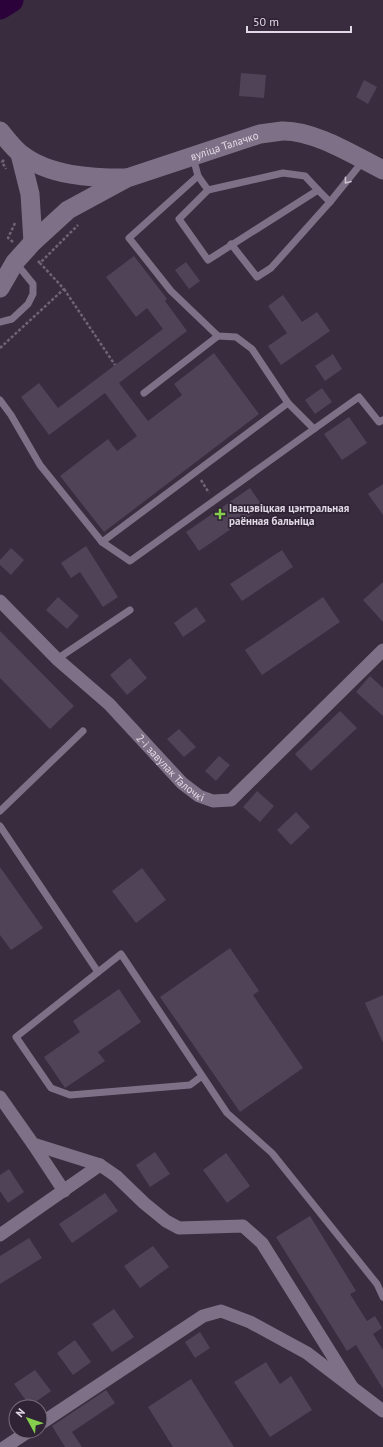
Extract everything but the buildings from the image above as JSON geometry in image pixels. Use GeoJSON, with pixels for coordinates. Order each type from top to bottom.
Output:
{"type":"FeatureCollection","features":[{"type":"Feature","properties":{"kind":"street"},"geometry":{"type":"LineString","coordinates":[[0,131],[20,154],[38,165],[63,172],[99,178],[127,178]]}},
{"type":"Feature","properties":{"kind":"street","name":"вуліца Талачко"},"geometry":{"type":"LineString","coordinates":[[0,288],[8,266],[68,210],[127,178],[260,134],[283,131],[306,135],[383,170]]}},
{"type":"Feature","properties":{"kind":"street"},"geometry":{"type":"LineString","coordinates":[[20,154],[30,194],[33,242]]}},
{"type":"Feature","properties":{"kind":"street","name":"2-і завулак Талочкі"},"geometry":{"type":"LineString","coordinates":[[0,601],[58,659],[109,704],[182,783],[198,796],[213,801],[231,800],[383,650]]}},
{"type":"Feature","properties":{"kind":"street"},"geometry":{"type":"LineString","coordinates":[[0,1097],[64,1191]]}},
{"type":"Feature","properties":{"kind":"street"},"geometry":{"type":"LineString","coordinates":[[33,1144],[100,1165],[116,1176],[144,1203],[166,1221],[179,1228],[243,1226],[262,1243],[352,1387]]}},
{"type":"Feature","properties":{"kind":"street"},"geometry":{"type":"LineString","coordinates":[[0,1235],[100,1165]]}},
{"type":"Feature","properties":{"kind":"street"},"geometry":{"type":"LineString","coordinates":[[48,1419],[203,1316],[221,1311],[250,1322],[307,1353],[383,1411]]}},
{"type":"Feature","properties":{"kind":"street"},"geometry":{"type":"LineString","coordinates":[[5,1447],[17,1439]]}},
{"type":"Feature","properties":{"kind":"lane"},"geometry":{"type":"LineString","coordinates":[[193,157],[198,176],[208,190]]}},
{"type":"Feature","properties":{"kind":"lane"},"geometry":{"type":"LineString","coordinates":[[231,244],[257,277],[271,268],[330,202],[363,160]]}},
{"type":"Feature","properties":{"kind":"lane"},"geometry":{"type":"LineString","coordinates":[[318,190],[208,260],[179,219],[208,190],[283,172],[305,176],[330,202]]}},
{"type":"Feature","properties":{"kind":"lane"},"geometry":{"type":"LineString","coordinates":[[198,176],[129,238],[171,291],[218,336],[236,337],[252,349],[288,403],[314,429]]}},
{"type":"Feature","properties":{"kind":"lane"},"geometry":{"type":"LineString","coordinates":[[0,322],[12,319],[28,304],[33,294],[33,284],[8,266]]}},
{"type":"Feature","properties":{"kind":"lane"},"geometry":{"type":"LineString","coordinates":[[144,393],[218,336]]}},
{"type":"Feature","properties":{"kind":"lane"},"geometry":{"type":"LineString","coordinates":[[0,400],[11,415],[40,465],[102,542],[130,561],[359,397],[379,422],[383,420]]}},
{"type":"Feature","properties":{"kind":"lane"},"geometry":{"type":"LineString","coordinates":[[102,542],[288,403]]}},
{"type":"Feature","properties":{"kind":"lane"},"geometry":{"type":"LineString","coordinates":[[58,659],[130,610]]}},
{"type":"Feature","properties":{"kind":"lane"},"geometry":{"type":"LineString","coordinates":[[0,811],[83,731]]}},
{"type":"Feature","properties":{"kind":"lane"},"geometry":{"type":"LineString","coordinates":[[0,826],[98,972]]}},
{"type":"Feature","properties":{"kind":"lane"},"geometry":{"type":"LineString","coordinates":[[202,1076],[190,1085],[70,1095],[51,1088],[16,1037],[121,954],[227,1113],[272,1153],[377,1284],[383,1297]]}},
{"type":"Feature","properties":{"kind":"path"},"geometry":{"type":"LineString","coordinates":[[64,289],[115,365]]}},
{"type":"Feature","properties":{"kind":"path"},"geometry":{"type":"LineString","coordinates":[[195,472],[214,500]]}},
{"type":"Feature","properties":{"kind":"waterway"},"geometry":{"type":"LineString","coordinates":[[0,7],[11,0]]}},
{"type":"Feature","properties":{"kind":"place","name":"Івацэвіцкая цэнтральная раённая бальніца"},"geometry":{"type":"Point","coordinates":[220,514]}}]}
